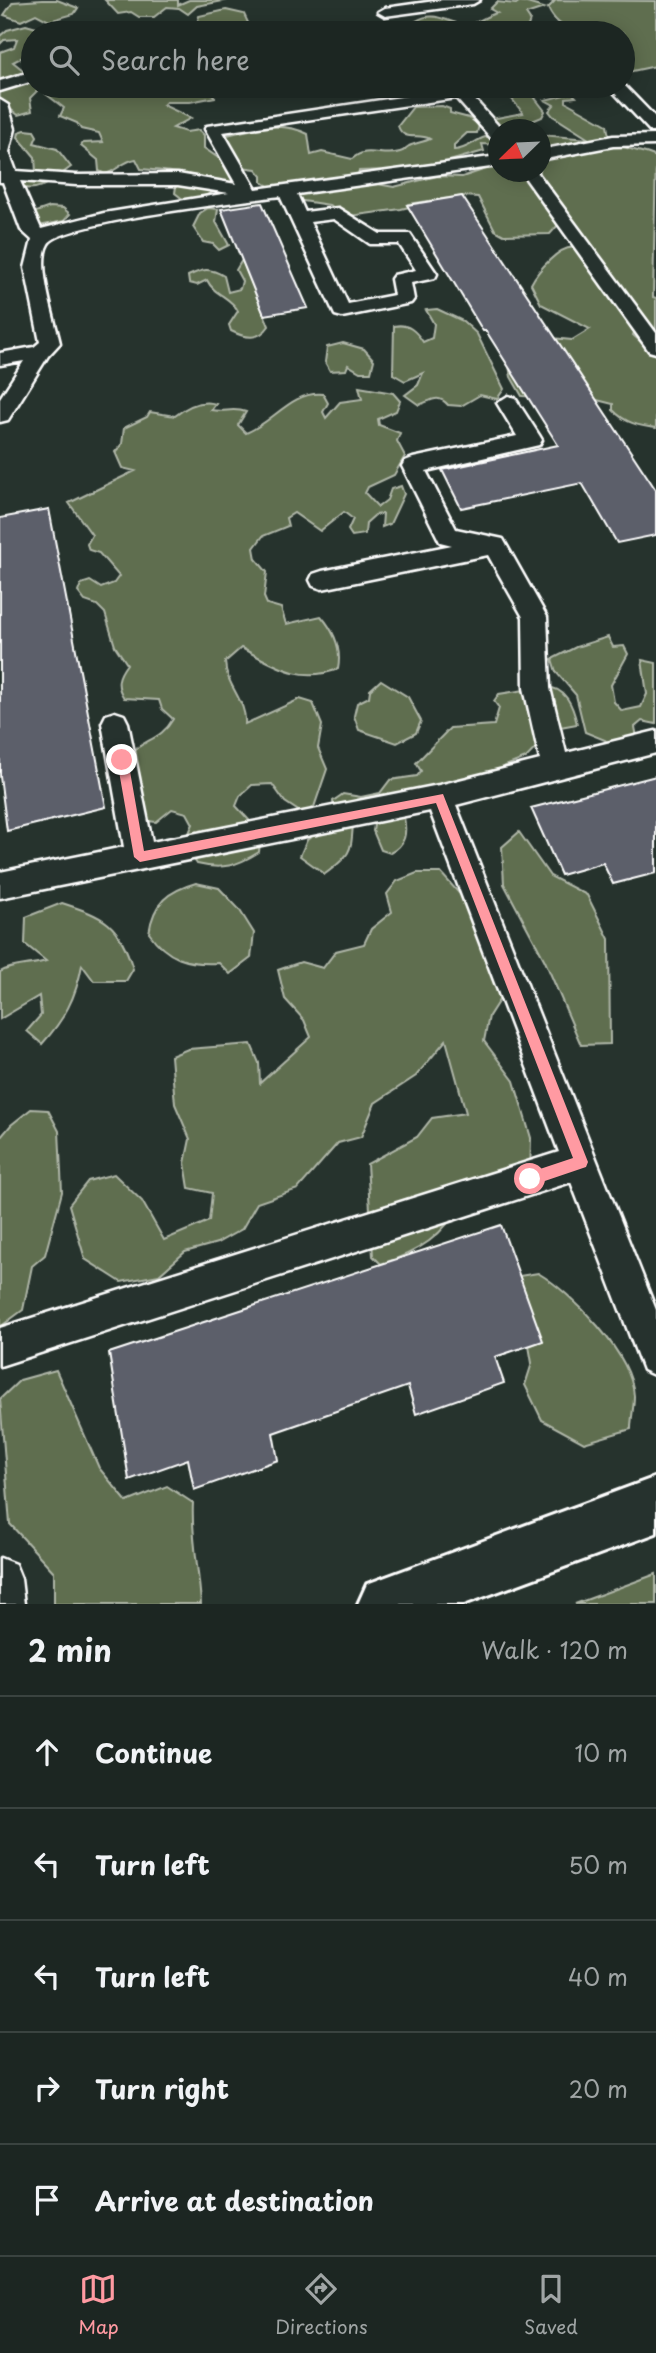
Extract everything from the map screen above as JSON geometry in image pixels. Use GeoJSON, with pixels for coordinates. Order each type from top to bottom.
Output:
{"type":"FeatureCollection","features":[{"type":"Feature","properties":{"kind":"street"},"geometry":{"type":"LineString","coordinates":[[387,1604],[656,1505]]}},
{"type":"Feature","properties":{"kind":"lane"},"geometry":{"type":"LineString","coordinates":[[374,0],[393,21]]}},
{"type":"Feature","properties":{"kind":"lane"},"geometry":{"type":"LineString","coordinates":[[385,12],[473,0]]}},
{"type":"Feature","properties":{"kind":"lane"},"geometry":{"type":"LineString","coordinates":[[0,86],[21,80]]}},
{"type":"Feature","properties":{"kind":"lane"},"geometry":{"type":"LineString","coordinates":[[250,194],[213,129],[407,98]]}},
{"type":"Feature","properties":{"kind":"lane"},"geometry":{"type":"LineString","coordinates":[[464,98],[488,123]]}},
{"type":"Feature","properties":{"kind":"lane"},"geometry":{"type":"LineString","coordinates":[[627,98],[656,128]]}},
{"type":"Feature","properties":{"kind":"lane"},"geometry":{"type":"LineString","coordinates":[[0,105],[8,129],[1,151],[5,176],[30,230],[42,239]]}},
{"type":"Feature","properties":{"kind":"lane"},"geometry":{"type":"LineString","coordinates":[[551,153],[613,141],[656,140]]}},
{"type":"Feature","properties":{"kind":"lane"},"geometry":{"type":"LineString","coordinates":[[0,415],[40,352],[50,343],[34,268],[37,245],[48,232],[104,218],[250,194],[488,162]]}},
{"type":"Feature","properties":{"kind":"lane"},"geometry":{"type":"LineString","coordinates":[[5,176],[76,180],[160,176],[220,185],[250,194]]}},
{"type":"Feature","properties":{"kind":"lane"},"geometry":{"type":"LineString","coordinates":[[536,182],[656,348]]}},
{"type":"Feature","properties":{"kind":"lane"},"geometry":{"type":"LineString","coordinates":[[286,190],[342,311],[404,299],[401,279],[428,274],[404,238],[376,240],[338,213],[299,218]]}},
{"type":"Feature","properties":{"kind":"lane"},"geometry":{"type":"LineString","coordinates":[[0,359],[40,352]]}},
{"type":"Feature","properties":{"kind":"lane"},"geometry":{"type":"LineString","coordinates":[[495,545],[448,536],[413,466],[531,440],[508,403]]}},
{"type":"Feature","properties":{"kind":"lane"},"geometry":{"type":"LineString","coordinates":[[322,580],[495,545]]}},
{"type":"Feature","properties":{"kind":"lane"},"geometry":{"type":"LineString","coordinates":[[495,545],[535,617],[537,688],[556,768]]}},
{"type":"Feature","properties":{"kind":"lane"},"geometry":{"type":"LineString","coordinates":[[115,723],[140,857]]}},
{"type":"Feature","properties":{"kind":"lane"},"geometry":{"type":"LineString","coordinates":[[0,885],[439,797],[656,742]]}},
{"type":"Feature","properties":{"kind":"lane"},"geometry":{"type":"LineString","coordinates":[[439,797],[656,1357]]}},
{"type":"Feature","properties":{"kind":"lane"},"geometry":{"type":"LineString","coordinates":[[0,1347],[581,1162]]}},
{"type":"Feature","properties":{"kind":"lane"},"geometry":{"type":"LineString","coordinates":[[0,1578],[3,1604]]}},
{"type":"Feature","properties":{"kind":"green space"},"geometry":{"type":"Polygon","coordinates":[[[57,0],[78,8],[74,14],[49,21],[36,14],[21,21],[4,15],[13,2],[57,0]]]}},
{"type":"Feature","properties":{"kind":"green space"},"geometry":{"type":"Polygon","coordinates":[[[105,0],[178,0],[178,5],[189,0],[228,0],[197,6],[188,14],[179,8],[167,7],[154,17],[139,17],[131,12],[118,14],[105,0]]]}},
{"type":"Feature","properties":{"kind":"green space"},"geometry":{"type":"Polygon","coordinates":[[[548,0],[656,1],[656,66],[635,70],[635,21],[557,21],[548,8],[554,2],[548,0]]]}},
{"type":"Feature","properties":{"kind":"green space"},"geometry":{"type":"Polygon","coordinates":[[[520,1],[544,8],[526,14],[530,21],[479,21],[497,13],[490,9],[497,2],[516,4],[520,1]]]}},
{"type":"Feature","properties":{"kind":"green space"},"geometry":{"type":"Polygon","coordinates":[[[226,10],[244,14],[247,21],[198,21],[199,16],[226,10]]]}},
{"type":"Feature","properties":{"kind":"green space"},"geometry":{"type":"Polygon","coordinates":[[[430,16],[450,21],[416,21],[430,16]]]}},
{"type":"Feature","properties":{"kind":"green space"},"geometry":{"type":"Polygon","coordinates":[[[21,26],[21,58],[13,62],[21,68],[21,76],[0,80],[0,52],[14,47],[17,39],[4,40],[0,44],[0,36],[7,30],[21,26]]]}},
{"type":"Feature","properties":{"kind":"green space"},"geometry":{"type":"Polygon","coordinates":[[[21,85],[21,98],[30,98],[32,111],[18,115],[0,101],[0,89],[21,85]]]}},
{"type":"Feature","properties":{"kind":"green space"},"geometry":{"type":"Polygon","coordinates":[[[51,98],[210,98],[190,102],[166,102],[163,105],[191,118],[173,128],[186,132],[199,130],[204,135],[204,148],[230,166],[236,181],[205,196],[184,200],[175,193],[176,186],[208,180],[186,174],[141,169],[136,159],[105,174],[99,171],[98,160],[81,146],[83,143],[103,142],[99,133],[81,129],[77,123],[60,116],[64,108],[51,98]]]}},
{"type":"Feature","properties":{"kind":"green space"},"geometry":{"type":"Polygon","coordinates":[[[511,98],[535,98],[545,111],[537,119],[491,119],[523,113],[511,98]]]}},
{"type":"Feature","properties":{"kind":"green space"},"geometry":{"type":"Polygon","coordinates":[[[566,98],[566,102],[607,125],[609,134],[618,145],[656,157],[653,297],[656,298],[656,330],[636,328],[633,335],[641,342],[656,346],[656,428],[627,421],[613,410],[613,404],[597,400],[522,396],[511,377],[509,366],[552,338],[572,340],[590,329],[541,304],[531,284],[556,254],[570,248],[577,248],[586,255],[586,264],[593,268],[573,221],[559,213],[560,223],[550,234],[504,235],[495,230],[478,197],[462,196],[350,216],[329,205],[290,199],[262,182],[262,176],[256,169],[234,166],[218,137],[263,128],[286,127],[308,134],[311,155],[322,152],[352,159],[369,152],[387,154],[403,151],[411,145],[430,139],[408,136],[398,126],[413,107],[442,106],[450,109],[450,113],[469,118],[479,125],[477,133],[467,133],[454,145],[454,150],[488,137],[488,144],[482,144],[484,151],[422,169],[359,171],[355,180],[394,187],[437,176],[462,177],[488,168],[488,182],[551,182],[551,136],[589,139],[553,116],[549,111],[554,105],[545,100],[566,98]]]}},
{"type":"Feature","properties":{"kind":"green space"},"geometry":{"type":"Polygon","coordinates":[[[34,131],[37,136],[34,143],[57,149],[71,167],[41,186],[19,187],[21,178],[36,172],[35,157],[18,137],[19,132],[34,131]]]}},
{"type":"Feature","properties":{"kind":"green space"},"geometry":{"type":"Polygon","coordinates":[[[50,207],[63,208],[70,214],[64,221],[39,226],[30,214],[50,207]]]}},
{"type":"Feature","properties":{"kind":"green space"},"geometry":{"type":"Polygon","coordinates":[[[208,208],[218,209],[216,222],[229,245],[219,250],[213,244],[203,242],[193,227],[200,213],[208,208]]]}},
{"type":"Feature","properties":{"kind":"green space"},"geometry":{"type":"Polygon","coordinates":[[[242,260],[269,326],[256,336],[231,331],[229,325],[238,311],[207,280],[197,285],[189,283],[188,276],[210,270],[224,276],[228,292],[240,289],[242,281],[236,270],[242,260]]]}},
{"type":"Feature","properties":{"kind":"green space"},"geometry":{"type":"Polygon","coordinates":[[[437,309],[463,321],[477,334],[504,389],[497,399],[480,395],[461,406],[448,405],[441,399],[419,405],[405,395],[418,385],[423,373],[405,381],[393,374],[394,326],[411,329],[423,342],[432,338],[434,324],[426,310],[437,309]]]}},
{"type":"Feature","properties":{"kind":"green space"},"geometry":{"type":"Polygon","coordinates":[[[343,343],[364,349],[374,360],[371,372],[360,372],[348,365],[346,370],[330,371],[325,362],[327,347],[343,343]]]}},
{"type":"Feature","properties":{"kind":"green space"},"geometry":{"type":"Polygon","coordinates":[[[359,387],[393,393],[400,401],[396,411],[378,419],[379,425],[400,433],[397,441],[405,456],[394,475],[368,487],[365,493],[378,507],[387,500],[391,489],[401,486],[404,494],[390,524],[382,527],[383,514],[375,515],[366,523],[365,534],[352,536],[348,530],[353,519],[344,512],[320,531],[294,513],[286,518],[288,526],[263,536],[254,548],[256,559],[267,572],[264,597],[267,604],[281,608],[286,624],[321,616],[336,640],[338,669],[324,673],[300,673],[277,666],[241,648],[225,662],[229,679],[243,708],[245,724],[300,699],[313,703],[322,725],[318,748],[327,769],[313,810],[300,812],[285,802],[272,784],[252,785],[240,796],[236,806],[261,833],[259,852],[229,866],[197,864],[187,844],[193,824],[187,813],[172,809],[156,822],[141,820],[130,754],[164,731],[173,719],[162,709],[159,700],[124,698],[119,689],[121,673],[127,664],[115,646],[105,613],[97,605],[85,601],[78,592],[81,584],[90,581],[101,588],[114,583],[119,576],[99,553],[89,550],[87,544],[92,535],[69,503],[135,471],[122,468],[115,452],[122,444],[124,428],[147,417],[150,412],[175,416],[204,402],[216,404],[211,410],[246,412],[238,425],[246,433],[292,402],[312,394],[323,394],[328,403],[323,412],[326,418],[340,402],[362,399],[359,387]]]}},
{"type":"Feature","properties":{"kind":"green space"},"geometry":{"type":"Polygon","coordinates":[[[608,637],[613,647],[624,646],[628,654],[611,685],[614,702],[622,711],[641,707],[647,694],[642,660],[656,663],[656,724],[642,721],[635,727],[637,737],[617,752],[605,740],[585,732],[576,695],[556,672],[552,659],[576,647],[608,637]]]}},
{"type":"Feature","properties":{"kind":"green space"},"geometry":{"type":"Polygon","coordinates":[[[381,680],[408,697],[421,721],[416,733],[397,743],[359,730],[354,716],[357,703],[369,697],[370,690],[381,680]]]}},
{"type":"Feature","properties":{"kind":"green space"},"geometry":{"type":"Polygon","coordinates":[[[545,687],[563,694],[571,704],[577,724],[555,728],[526,758],[505,766],[496,775],[474,776],[404,817],[404,838],[395,850],[390,853],[381,850],[373,831],[375,819],[354,814],[350,849],[342,860],[325,874],[300,856],[307,840],[335,818],[333,801],[343,794],[361,797],[380,793],[390,780],[417,776],[421,771],[416,763],[450,728],[494,725],[499,708],[494,701],[499,694],[545,687]]]}},
{"type":"Feature","properties":{"kind":"green space"},"geometry":{"type":"Polygon","coordinates":[[[519,832],[550,876],[587,895],[609,939],[610,1044],[581,1045],[545,961],[504,884],[502,847],[519,832]]]}},
{"type":"Feature","properties":{"kind":"green space"},"geometry":{"type":"Polygon","coordinates":[[[417,873],[441,873],[467,902],[503,994],[489,1016],[484,1041],[514,1081],[531,1138],[530,1179],[463,1200],[439,1233],[407,1254],[381,1264],[373,1256],[367,1164],[417,1137],[432,1118],[466,1113],[446,1040],[416,1076],[375,1103],[361,1137],[338,1143],[298,1189],[257,1203],[242,1229],[217,1243],[185,1252],[159,1275],[121,1282],[85,1259],[69,1205],[88,1181],[114,1174],[142,1201],[164,1240],[209,1221],[212,1193],[189,1188],[185,1163],[190,1139],[175,1104],[171,1056],[188,1049],[251,1044],[259,1063],[260,1083],[311,1037],[304,1020],[285,999],[278,970],[301,962],[323,968],[336,951],[364,944],[371,929],[392,912],[387,894],[397,881],[417,873]]]}},
{"type":"Feature","properties":{"kind":"green space"},"geometry":{"type":"Polygon","coordinates":[[[196,883],[219,888],[239,909],[254,933],[251,958],[230,974],[219,963],[198,963],[171,954],[149,933],[158,906],[170,894],[196,883]]]}},
{"type":"Feature","properties":{"kind":"green space"},"geometry":{"type":"Polygon","coordinates":[[[62,903],[100,918],[108,924],[122,941],[133,969],[126,981],[94,981],[82,965],[68,1008],[42,1044],[27,1031],[41,1015],[39,996],[0,1019],[0,972],[46,961],[25,944],[26,917],[62,903]]]}},
{"type":"Feature","properties":{"kind":"green space"},"geometry":{"type":"Polygon","coordinates":[[[31,1109],[48,1110],[59,1131],[62,1192],[45,1255],[32,1266],[23,1310],[0,1327],[0,1138],[31,1109]]]}},
{"type":"Feature","properties":{"kind":"green space"},"geometry":{"type":"Polygon","coordinates":[[[538,1273],[583,1310],[612,1344],[623,1362],[631,1379],[634,1396],[631,1429],[584,1443],[542,1420],[525,1385],[532,1363],[529,1346],[542,1341],[519,1276],[538,1273]]]}},
{"type":"Feature","properties":{"kind":"green space"},"geometry":{"type":"Polygon","coordinates":[[[56,1370],[99,1468],[127,1502],[167,1486],[193,1503],[201,1604],[54,1604],[54,1572],[10,1524],[0,1399],[20,1380],[56,1370]]]}},
{"type":"Feature","properties":{"kind":"green space"},"geometry":{"type":"Polygon","coordinates":[[[656,1574],[656,1604],[575,1604],[656,1574]]]}},
{"type":"Feature","properties":{"kind":"building"},"geometry":{"type":"Polygon","coordinates":[[[462,196],[656,490],[656,535],[617,543],[582,483],[461,508],[442,470],[558,445],[486,331],[483,331],[407,205],[462,196]]]}},
{"type":"Feature","properties":{"kind":"building"},"geometry":{"type":"Polygon","coordinates":[[[262,203],[308,308],[264,315],[221,209],[262,203]]]}},
{"type":"Feature","properties":{"kind":"building"},"geometry":{"type":"Polygon","coordinates":[[[49,509],[106,807],[7,831],[0,776],[0,518],[49,509]]]}},
{"type":"Feature","properties":{"kind":"building"},"geometry":{"type":"Polygon","coordinates":[[[656,776],[656,873],[613,884],[603,863],[561,875],[531,808],[656,776]]]}},
{"type":"Feature","properties":{"kind":"building"},"geometry":{"type":"Polygon","coordinates":[[[501,1225],[543,1341],[495,1357],[504,1383],[416,1414],[408,1386],[273,1433],[278,1460],[194,1490],[188,1459],[129,1480],[109,1353],[501,1225]]]}},
{"type":"Feature","properties":{"kind":"route"},"geometry":{"type":"LineString","coordinates":[[122,760],[140,857],[439,797],[581,1162],[530,1179]]}}]}
